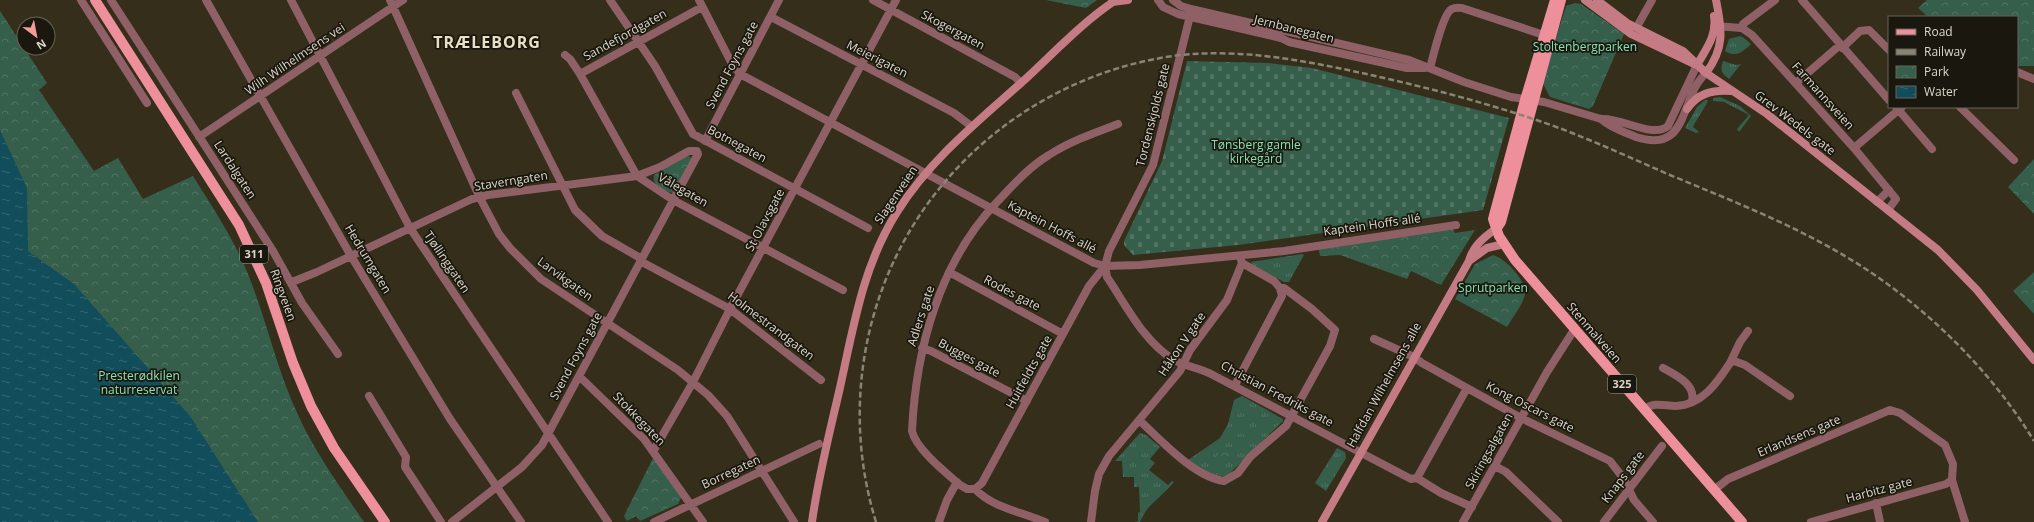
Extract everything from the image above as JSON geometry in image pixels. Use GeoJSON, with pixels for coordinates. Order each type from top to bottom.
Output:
{"type":"FeatureCollection","features":[{"type":"Feature","properties":{"kind":"main road","name":"Ringveien"},"geometry":{"type":"LineString","coordinates":[[95,0],[239,225],[266,283],[293,363],[311,406],[334,448],[385,522]]}},
{"type":"Feature","properties":{"kind":"main road","name":"Slagenveien"},"geometry":{"type":"LineString","coordinates":[[812,522],[821,471],[850,340],[869,270],[887,228],[926,173],[971,126],[1021,83],[1093,15],[1114,1],[1128,0]]}},
{"type":"Feature","properties":{"kind":"main road"},"geometry":{"type":"LineString","coordinates":[[1559,2],[1568,0]]}},
{"type":"Feature","properties":{"kind":"main road","name":"Grev Wedels gate"},"geometry":{"type":"LineString","coordinates":[[1585,0],[1631,34],[1697,65]]}},
{"type":"Feature","properties":{"kind":"main road","name":"Grev Wedels gate"},"geometry":{"type":"LineString","coordinates":[[1597,0],[1627,23],[1683,51],[1706,73],[1767,114],[1877,202]]}},
{"type":"Feature","properties":{"kind":"main road"},"geometry":{"type":"LineString","coordinates":[[1697,65],[1718,25],[1711,0]]}},
{"type":"Feature","properties":{"kind":"main road"},"geometry":{"type":"LineString","coordinates":[[1706,73],[1718,51],[1716,0]]}},
{"type":"Feature","properties":{"kind":"main road","name":"325"},"geometry":{"type":"LineString","coordinates":[[1529,101],[1544,35],[1559,2]]}},
{"type":"Feature","properties":{"kind":"main road","name":"325"},"geometry":{"type":"LineString","coordinates":[[1496,228],[1493,219],[1559,2]]}},
{"type":"Feature","properties":{"kind":"main road"},"geometry":{"type":"LineString","coordinates":[[1687,109],[1696,99],[1707,92],[1731,90]]}},
{"type":"Feature","properties":{"kind":"main road"},"geometry":{"type":"LineString","coordinates":[[1877,202],[1938,250],[1959,270],[2034,360]]}},
{"type":"Feature","properties":{"kind":"main road","name":"Stenmalveien"},"geometry":{"type":"LineString","coordinates":[[1496,228],[1504,244],[1515,260],[1574,330],[1742,522]]}},
{"type":"Feature","properties":{"kind":"main road","name":"Halfdan Wilhelmsens alle"},"geometry":{"type":"LineString","coordinates":[[1322,522],[1469,261],[1471,252],[1478,243],[1496,228]]}},
{"type":"Feature","properties":{"kind":"main road","name":"Halfdan Wilhelmsens alle"},"geometry":{"type":"LineString","coordinates":[[1469,261],[1487,248],[1504,244]]}},
{"type":"Feature","properties":{"kind":"street"},"geometry":{"type":"LineString","coordinates":[[81,0],[147,103]]}},
{"type":"Feature","properties":{"kind":"street","name":"Lardalgaten"},"geometry":{"type":"LineString","coordinates":[[111,0],[292,282],[302,303],[338,354]]}},
{"type":"Feature","properties":{"kind":"street","name":"Hedrumgaten"},"geometry":{"type":"LineString","coordinates":[[206,0],[351,256],[450,419],[521,522]]}},
{"type":"Feature","properties":{"kind":"street","name":"Tjøllinggaten"},"geometry":{"type":"LineString","coordinates":[[291,0],[410,228],[608,522]]}},
{"type":"Feature","properties":{"kind":"street","name":"Wilh Wilhelmsens vei"},"geometry":{"type":"LineString","coordinates":[[199,137],[320,57],[392,4],[403,0]]}},
{"type":"Feature","properties":{"kind":"street","name":"Botnegaten"},"geometry":{"type":"LineString","coordinates":[[610,0],[639,41],[691,132],[868,228]]}},
{"type":"Feature","properties":{"kind":"street","name":"Svend Foyns gate"},"geometry":{"type":"LineString","coordinates":[[705,140],[779,0]]}},
{"type":"Feature","properties":{"kind":"street","name":"Skogergaten"},"geometry":{"type":"LineString","coordinates":[[873,0],[1014,77],[1021,83]]}},
{"type":"Feature","properties":{"kind":"street","name":"St Olavsgate"},"geometry":{"type":"LineString","coordinates":[[654,450],[693,382],[730,309],[896,0]]}},
{"type":"Feature","properties":{"kind":"street","name":"Jernbanegaten"},"geometry":{"type":"LineString","coordinates":[[1158,0],[1163,7],[1170,12],[1190,13],[1281,38],[1289,42],[1407,68],[1430,68],[1464,82],[1529,101],[1544,102],[1600,119],[1618,120],[1654,131],[1664,129],[1670,121],[1697,65]]}},
{"type":"Feature","properties":{"kind":"street","name":"Jernbanegaten"},"geometry":{"type":"LineString","coordinates":[[1173,0],[1190,13]]}},
{"type":"Feature","properties":{"kind":"street"},"geometry":{"type":"LineString","coordinates":[[1639,23],[1652,0]]}},
{"type":"Feature","properties":{"kind":"street"},"geometry":{"type":"LineString","coordinates":[[1718,25],[1742,28],[1743,24],[1775,0]]}},
{"type":"Feature","properties":{"kind":"street"},"geometry":{"type":"LineString","coordinates":[[1802,0],[1888,99]]}},
{"type":"Feature","properties":{"kind":"street"},"geometry":{"type":"LineString","coordinates":[[701,3],[731,62],[740,74]]}},
{"type":"Feature","properties":{"kind":"street","name":"Sandefjordgaten"},"geometry":{"type":"LineString","coordinates":[[580,74],[639,41],[701,3]]}},
{"type":"Feature","properties":{"kind":"street","name":"Larvikgaten"},"geometry":{"type":"LineString","coordinates":[[392,4],[480,198],[499,234],[519,259],[541,279],[693,382],[728,416],[794,522]]}},
{"type":"Feature","properties":{"kind":"street"},"geometry":{"type":"LineString","coordinates":[[1430,68],[1433,51],[1444,21],[1448,12],[1454,8],[1462,8],[1544,35]]}},
{"type":"Feature","properties":{"kind":"street","name":"Tordenskjolds gate"},"geometry":{"type":"LineString","coordinates":[[1105,266],[1109,251],[1153,165],[1190,13]]}},
{"type":"Feature","properties":{"kind":"street","name":"Meierigaten"},"geometry":{"type":"LineString","coordinates":[[770,17],[954,113],[971,126]]}},
{"type":"Feature","properties":{"kind":"street","name":"Farmannsveien"},"geometry":{"type":"LineString","coordinates":[[1742,28],[1752,35],[1854,148],[1889,190],[1896,199],[1888,210]]}},
{"type":"Feature","properties":{"kind":"street"},"geometry":{"type":"LineString","coordinates":[[1796,84],[1860,31],[1869,30],[1888,49]]}},
{"type":"Feature","properties":{"kind":"street","name":"Vålegaten"},"geometry":{"type":"LineString","coordinates":[[565,55],[570,59],[580,74],[637,176],[673,200],[843,290]]}},
{"type":"Feature","properties":{"kind":"street"},"geometry":{"type":"LineString","coordinates":[[2018,72],[2034,79]]}},
{"type":"Feature","properties":{"kind":"street","name":"Jernbanegaten"},"geometry":{"type":"LineString","coordinates":[[1600,119],[1608,125],[1626,133],[1648,140],[1658,141],[1672,135],[1678,128],[1693,92],[1706,73]]}},
{"type":"Feature","properties":{"kind":"street","name":"Kaptein Hoffs allé"},"geometry":{"type":"LineString","coordinates":[[740,74],[1094,263],[1105,266],[1284,251],[1456,225]]}},
{"type":"Feature","properties":{"kind":"street","name":"Holmestrandgaten"},"geometry":{"type":"LineString","coordinates":[[516,93],[562,186],[575,210],[585,221],[602,236],[641,260],[730,309],[821,380]]}},
{"type":"Feature","properties":{"kind":"street"},"geometry":{"type":"LineString","coordinates":[[1854,148],[1899,108],[1932,149]]}},
{"type":"Feature","properties":{"kind":"street"},"geometry":{"type":"LineString","coordinates":[[1961,108],[2014,160]]}},
{"type":"Feature","properties":{"kind":"street","name":"Adlers gate"},"geometry":{"type":"LineString","coordinates":[[1045,522],[997,504],[982,496],[975,489],[967,489],[957,482],[919,446],[913,437],[913,404],[922,348],[937,300],[949,272],[971,233],[990,208],[1013,184],[1047,156],[1082,137],[1118,124]]}},
{"type":"Feature","properties":{"kind":"street","name":"Staverngaten"},"geometry":{"type":"LineString","coordinates":[[292,282],[318,272],[472,199],[637,176],[660,167],[689,151],[697,151]]}},
{"type":"Feature","properties":{"kind":"street","name":"Svend Foyns gate"},"geometry":{"type":"LineString","coordinates":[[452,522],[522,467],[542,445],[698,154],[697,151]]}},
{"type":"Feature","properties":{"kind":"street"},"geometry":{"type":"LineString","coordinates":[[1877,202],[1889,190]]}},
{"type":"Feature","properties":{"kind":"street"},"geometry":{"type":"LineString","coordinates":[[1235,385],[1282,296],[1280,288],[1274,281],[1242,263],[1239,255]]}},
{"type":"Feature","properties":{"kind":"street","name":"Håkon V gate"},"geometry":{"type":"LineString","coordinates":[[1091,522],[1099,474],[1109,456],[1184,364],[1190,350],[1227,300],[1242,263]]}},
{"type":"Feature","properties":{"kind":"street","name":"Huitfeldts gate"},"geometry":{"type":"LineString","coordinates":[[975,489],[982,483],[1089,286],[1105,266]]}},
{"type":"Feature","properties":{"kind":"street","name":"Christian Fredriks gate"},"geometry":{"type":"LineString","coordinates":[[1105,266],[1107,276],[1148,336],[1162,352],[1184,364],[1204,370],[1235,385],[1411,479],[1417,478],[1441,493],[1472,507]]}},
{"type":"Feature","properties":{"kind":"street","name":"Rodes gate"},"geometry":{"type":"LineString","coordinates":[[949,272],[1064,334]]}},
{"type":"Feature","properties":{"kind":"street"},"geometry":{"type":"LineString","coordinates":[[1139,420],[1184,460],[1214,479],[1225,481],[1238,473],[1250,457],[1286,426],[1333,341],[1335,334],[1333,327],[1312,309],[1284,288],[1280,288]]}},
{"type":"Feature","properties":{"kind":"street","name":"Skiringsalgaten"},"geometry":{"type":"LineString","coordinates":[[1463,522],[1521,418],[1574,330]]}},
{"type":"Feature","properties":{"kind":"street"},"geometry":{"type":"LineString","coordinates":[[1644,410],[1653,404],[1678,406],[1692,402],[1711,390],[1730,363],[1740,342],[1748,331]]}},
{"type":"Feature","properties":{"kind":"street","name":"Kong Oscars gate"},"geometry":{"type":"LineString","coordinates":[[1374,339],[1414,357],[1422,363],[1521,418],[1605,457],[1618,469],[1634,500],[1653,522]]}},
{"type":"Feature","properties":{"kind":"street","name":"Bugges gate"},"geometry":{"type":"LineString","coordinates":[[922,348],[931,351],[1026,401]]}},
{"type":"Feature","properties":{"kind":"street"},"geometry":{"type":"LineString","coordinates":[[1730,363],[1736,361],[1745,365],[1790,396]]}},
{"type":"Feature","properties":{"kind":"street"},"geometry":{"type":"LineString","coordinates":[[1663,368],[1687,384],[1693,397],[1692,402]]}},
{"type":"Feature","properties":{"kind":"street","name":"Stokkegaten"},"geometry":{"type":"LineString","coordinates":[[579,376],[654,450],[704,522]]}},
{"type":"Feature","properties":{"kind":"street"},"geometry":{"type":"LineString","coordinates":[[1417,478],[1467,388]]}},
{"type":"Feature","properties":{"kind":"street"},"geometry":{"type":"LineString","coordinates":[[369,396],[406,457],[405,467],[441,522]]}},
{"type":"Feature","properties":{"kind":"street","name":"Erlandsens gate"},"geometry":{"type":"LineString","coordinates":[[1714,490],[1735,476],[1890,410],[1896,411],[1927,430],[1945,445],[1953,464],[1952,480]]}},
{"type":"Feature","properties":{"kind":"street","name":"Borregaten"},"geometry":{"type":"LineString","coordinates":[[654,522],[819,444]]}},
{"type":"Feature","properties":{"kind":"street","name":"Knaps gate"},"geometry":{"type":"LineString","coordinates":[[1604,522],[1662,446]]}},
{"type":"Feature","properties":{"kind":"street"},"geometry":{"type":"LineString","coordinates":[[1495,466],[1506,472],[1558,522]]}},
{"type":"Feature","properties":{"kind":"street"},"geometry":{"type":"LineString","coordinates":[[1952,480],[1965,522]]}},
{"type":"Feature","properties":{"kind":"street","name":"Harbitz gate"},"geometry":{"type":"LineString","coordinates":[[1811,522],[1946,484],[1952,480]]}},
{"type":"Feature","properties":{"kind":"street"},"geometry":{"type":"LineString","coordinates":[[939,522],[946,500],[957,482]]}},
{"type":"Feature","properties":{"kind":"street"},"geometry":{"type":"LineString","coordinates":[[1876,503],[1880,522]]}},
{"type":"Feature","properties":{"kind":"green space"},"geometry":{"type":"Polygon","coordinates":[[[1046,0],[1097,0],[1086,8],[1046,0]]]}},
{"type":"Feature","properties":{"kind":"green space"},"geometry":{"type":"Polygon","coordinates":[[[1927,0],[2034,0],[2034,66],[2018,66],[2018,16],[1927,16],[1918,8],[1927,0]]]}},
{"type":"Feature","properties":{"kind":"green space","name":"Stoltenbergparken"},"geometry":{"type":"Polygon","coordinates":[[[1575,3],[1581,4],[1624,34],[1593,106],[1589,109],[1550,97],[1542,82],[1566,6],[1575,3]]]}},
{"type":"Feature","properties":{"kind":"green space","name":"Presterødkilen naturreservat"},"geometry":{"type":"Polygon","coordinates":[[[0,11],[16,36],[16,56],[29,56],[47,83],[39,90],[94,171],[118,158],[143,199],[193,176],[223,224],[248,274],[284,382],[299,417],[329,471],[364,522],[0,522],[0,11]]]}},
{"type":"Feature","properties":{"kind":"green space"},"geometry":{"type":"Polygon","coordinates":[[[1740,36],[1751,44],[1736,54],[1725,51],[1729,39],[1740,36]]]}},
{"type":"Feature","properties":{"kind":"green space","name":"Tønsberg gamle kirkegård"},"geometry":{"type":"Polygon","coordinates":[[[1187,61],[1267,63],[1312,68],[1509,118],[1483,210],[1238,245],[1133,255],[1124,245],[1124,241],[1162,161],[1187,61]]]}},
{"type":"Feature","properties":{"kind":"green space"},"geometry":{"type":"Polygon","coordinates":[[[1723,61],[1736,65],[1741,64],[1729,79],[1722,71],[1723,61]]]}},
{"type":"Feature","properties":{"kind":"green space"},"geometry":{"type":"Polygon","coordinates":[[[1720,97],[1740,106],[1751,116],[1739,132],[1737,129],[1749,115],[1724,102],[1713,101],[1713,98],[1720,97]]]}},
{"type":"Feature","properties":{"kind":"green space"},"geometry":{"type":"Polygon","coordinates":[[[1705,100],[1708,100],[1693,127],[1699,132],[1696,133],[1685,128],[1697,107],[1705,100]]]}},
{"type":"Feature","properties":{"kind":"green space"},"geometry":{"type":"Polygon","coordinates":[[[687,156],[691,157],[691,159],[674,193],[663,190],[657,185],[654,175],[687,156]]]}},
{"type":"Feature","properties":{"kind":"green space"},"geometry":{"type":"Polygon","coordinates":[[[2034,159],[2034,214],[2008,187],[2034,159]]]}},
{"type":"Feature","properties":{"kind":"green space"},"geometry":{"type":"Polygon","coordinates":[[[1452,227],[1455,233],[1475,230],[1441,285],[1411,271],[1407,279],[1340,255],[1320,256],[1318,246],[1452,227]]]}},
{"type":"Feature","properties":{"kind":"green space"},"geometry":{"type":"Polygon","coordinates":[[[1302,254],[1304,255],[1289,282],[1284,282],[1253,265],[1251,262],[1302,254]]]}},
{"type":"Feature","properties":{"kind":"green space","name":"Sprutparken"},"geometry":{"type":"Polygon","coordinates":[[[1493,255],[1509,265],[1523,283],[1525,289],[1522,303],[1507,327],[1455,299],[1475,264],[1493,255]]]}},
{"type":"Feature","properties":{"kind":"green space"},"geometry":{"type":"Polygon","coordinates":[[[2034,272],[2034,314],[2013,291],[2034,272]]]}},
{"type":"Feature","properties":{"kind":"green space"},"geometry":{"type":"Polygon","coordinates":[[[1242,396],[1283,419],[1283,421],[1226,477],[1208,473],[1188,460],[1220,438],[1228,424],[1234,400],[1242,396]]]}},
{"type":"Feature","properties":{"kind":"green space"},"geometry":{"type":"Polygon","coordinates":[[[1140,433],[1146,435],[1160,447],[1150,459],[1155,463],[1149,470],[1168,485],[1172,481],[1174,482],[1151,505],[1140,522],[1135,522],[1138,521],[1138,513],[1140,512],[1139,487],[1134,487],[1134,477],[1123,477],[1122,461],[1115,461],[1140,433]]]}},
{"type":"Feature","properties":{"kind":"green space"},"geometry":{"type":"Polygon","coordinates":[[[1224,448],[1234,451],[1237,457],[1219,463],[1215,458],[1224,448]]]}},
{"type":"Feature","properties":{"kind":"green space"},"geometry":{"type":"Polygon","coordinates":[[[1337,448],[1345,452],[1346,458],[1326,491],[1315,483],[1337,448]]]}},
{"type":"Feature","properties":{"kind":"green space"},"geometry":{"type":"Polygon","coordinates":[[[654,456],[682,496],[678,504],[640,521],[636,516],[627,521],[624,516],[654,456]]]}},
{"type":"Feature","properties":{"kind":"water"},"geometry":{"type":"Polygon","coordinates":[[[0,130],[27,188],[28,251],[74,284],[190,416],[258,522],[0,522],[0,130]]]}},
{"type":"Feature","properties":{"kind":"railway"},"geometry":{"type":"LineString","coordinates":[[876,522],[867,487],[862,451],[860,415],[862,379],[867,343],[876,308],[888,274],[904,241],[927,205],[953,172],[983,143],[1017,117],[1053,95],[1091,78],[1131,64],[1173,56],[1196,54],[1243,54],[1289,59],[1406,83],[1479,102],[1551,125],[1611,149],[1778,221],[1855,262],[1902,295],[1923,313],[1945,332],[1984,373],[2019,417],[2034,441]]}},
{"type":"Feature","properties":{"kind":"district","name":"TRÆLEBORG"},"geometry":{"type":"Point","coordinates":[487,42]}}]}
